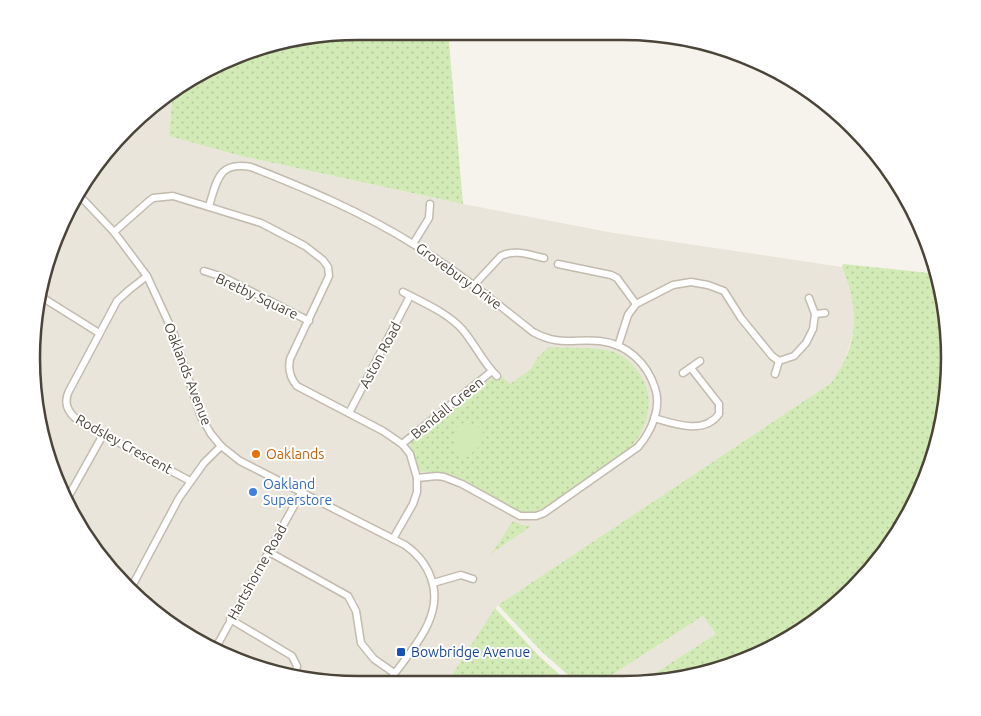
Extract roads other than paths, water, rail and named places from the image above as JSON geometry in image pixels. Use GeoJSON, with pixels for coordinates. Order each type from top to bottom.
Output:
{"type":"FeatureCollection","features":[{"type":"Feature","properties":{"kind":"street","name":"Grovebury Drive"},"geometry":{"type":"LineString","coordinates":[[209,206],[216,182],[223,171],[229,167],[244,166],[260,171],[370,218],[414,244],[474,285],[542,337],[562,342],[600,341],[618,346],[639,360],[650,374],[657,397],[654,418],[644,440],[638,448],[544,513],[536,516],[520,516],[452,479],[437,476],[417,478]]}},
{"type":"Feature","properties":{"kind":"street"},"geometry":{"type":"LineString","coordinates":[[114,232],[153,198],[173,196],[261,223],[305,246],[323,260],[328,266],[330,276],[290,359],[290,374],[293,382],[298,386],[383,431],[402,444],[410,454],[417,478],[417,492],[413,504],[393,539]]}},
{"type":"Feature","properties":{"kind":"street","name":"Oaklands Avenue"},"geometry":{"type":"LineString","coordinates":[[83,199],[114,232],[147,276],[173,332],[201,416],[211,434],[221,446],[240,461],[415,552],[428,570],[433,583],[435,598],[431,619],[392,676]]}},
{"type":"Feature","properties":{"kind":"street"},"geometry":{"type":"LineString","coordinates":[[414,244],[429,218],[430,204]]}},
{"type":"Feature","properties":{"kind":"street"},"geometry":{"type":"LineString","coordinates":[[474,285],[500,256],[505,253],[544,258]]}},
{"type":"Feature","properties":{"kind":"street"},"geometry":{"type":"LineString","coordinates":[[558,264],[611,275],[617,278],[636,304]]}},
{"type":"Feature","properties":{"kind":"street","name":"Bretby Square"},"geometry":{"type":"LineString","coordinates":[[204,272],[223,277],[309,321]]}},
{"type":"Feature","properties":{"kind":"street","name":"Rodsley Crescent"},"geometry":{"type":"LineString","coordinates":[[147,276],[118,301],[69,390],[66,402],[71,415],[190,481]]}},
{"type":"Feature","properties":{"kind":"street"},"geometry":{"type":"LineString","coordinates":[[618,346],[628,315],[636,304],[673,285],[691,282],[708,285],[724,291],[741,318],[772,356],[779,361]]}},
{"type":"Feature","properties":{"kind":"street","name":"Bendall Green"},"geometry":{"type":"LineString","coordinates":[[402,444],[494,374],[475,346],[450,317],[403,292]]}},
{"type":"Feature","properties":{"kind":"street","name":"Aston Road"},"geometry":{"type":"LineString","coordinates":[[349,413],[410,296]]}},
{"type":"Feature","properties":{"kind":"street"},"geometry":{"type":"LineString","coordinates":[[779,361],[794,356],[806,343],[813,329],[815,314],[808,298]]}},
{"type":"Feature","properties":{"kind":"street"},"geometry":{"type":"LineString","coordinates":[[45,299],[100,333]]}},
{"type":"Feature","properties":{"kind":"street"},"geometry":{"type":"LineString","coordinates":[[815,314],[825,313]]}},
{"type":"Feature","properties":{"kind":"street"},"geometry":{"type":"LineString","coordinates":[[683,373],[700,361]]}},
{"type":"Feature","properties":{"kind":"street"},"geometry":{"type":"LineString","coordinates":[[775,374],[779,361]]}},
{"type":"Feature","properties":{"kind":"street"},"geometry":{"type":"LineString","coordinates":[[654,418],[678,425],[696,427],[708,423],[719,414],[719,404],[691,368]]}},
{"type":"Feature","properties":{"kind":"street"},"geometry":{"type":"LineString","coordinates":[[70,494],[104,433]]}},
{"type":"Feature","properties":{"kind":"street"},"geometry":{"type":"LineString","coordinates":[[134,584],[168,518],[190,481],[221,446]]}},
{"type":"Feature","properties":{"kind":"street","name":"Hartshorne Road"},"geometry":{"type":"LineString","coordinates":[[218,643],[301,493]]}},
{"type":"Feature","properties":{"kind":"street"},"geometry":{"type":"LineString","coordinates":[[269,552],[348,596],[356,611],[361,643],[374,659],[394,673]]}},
{"type":"Feature","properties":{"kind":"street"},"geometry":{"type":"LineString","coordinates":[[433,583],[462,575],[473,579]]}},
{"type":"Feature","properties":{"kind":"street"},"geometry":{"type":"LineString","coordinates":[[230,619],[292,656],[297,666],[296,670]]}},
{"type":"Feature","properties":{"kind":"place","name":"Oaklands"},"geometry":{"type":"Point","coordinates":[256,454]}},
{"type":"Feature","properties":{"kind":"place","name":"Oakland Superstore"},"geometry":{"type":"Point","coordinates":[253,492]}},
{"type":"Feature","properties":{"kind":"place","name":"Bowbridge Avenue"},"geometry":{"type":"Point","coordinates":[401,652]}}]}
